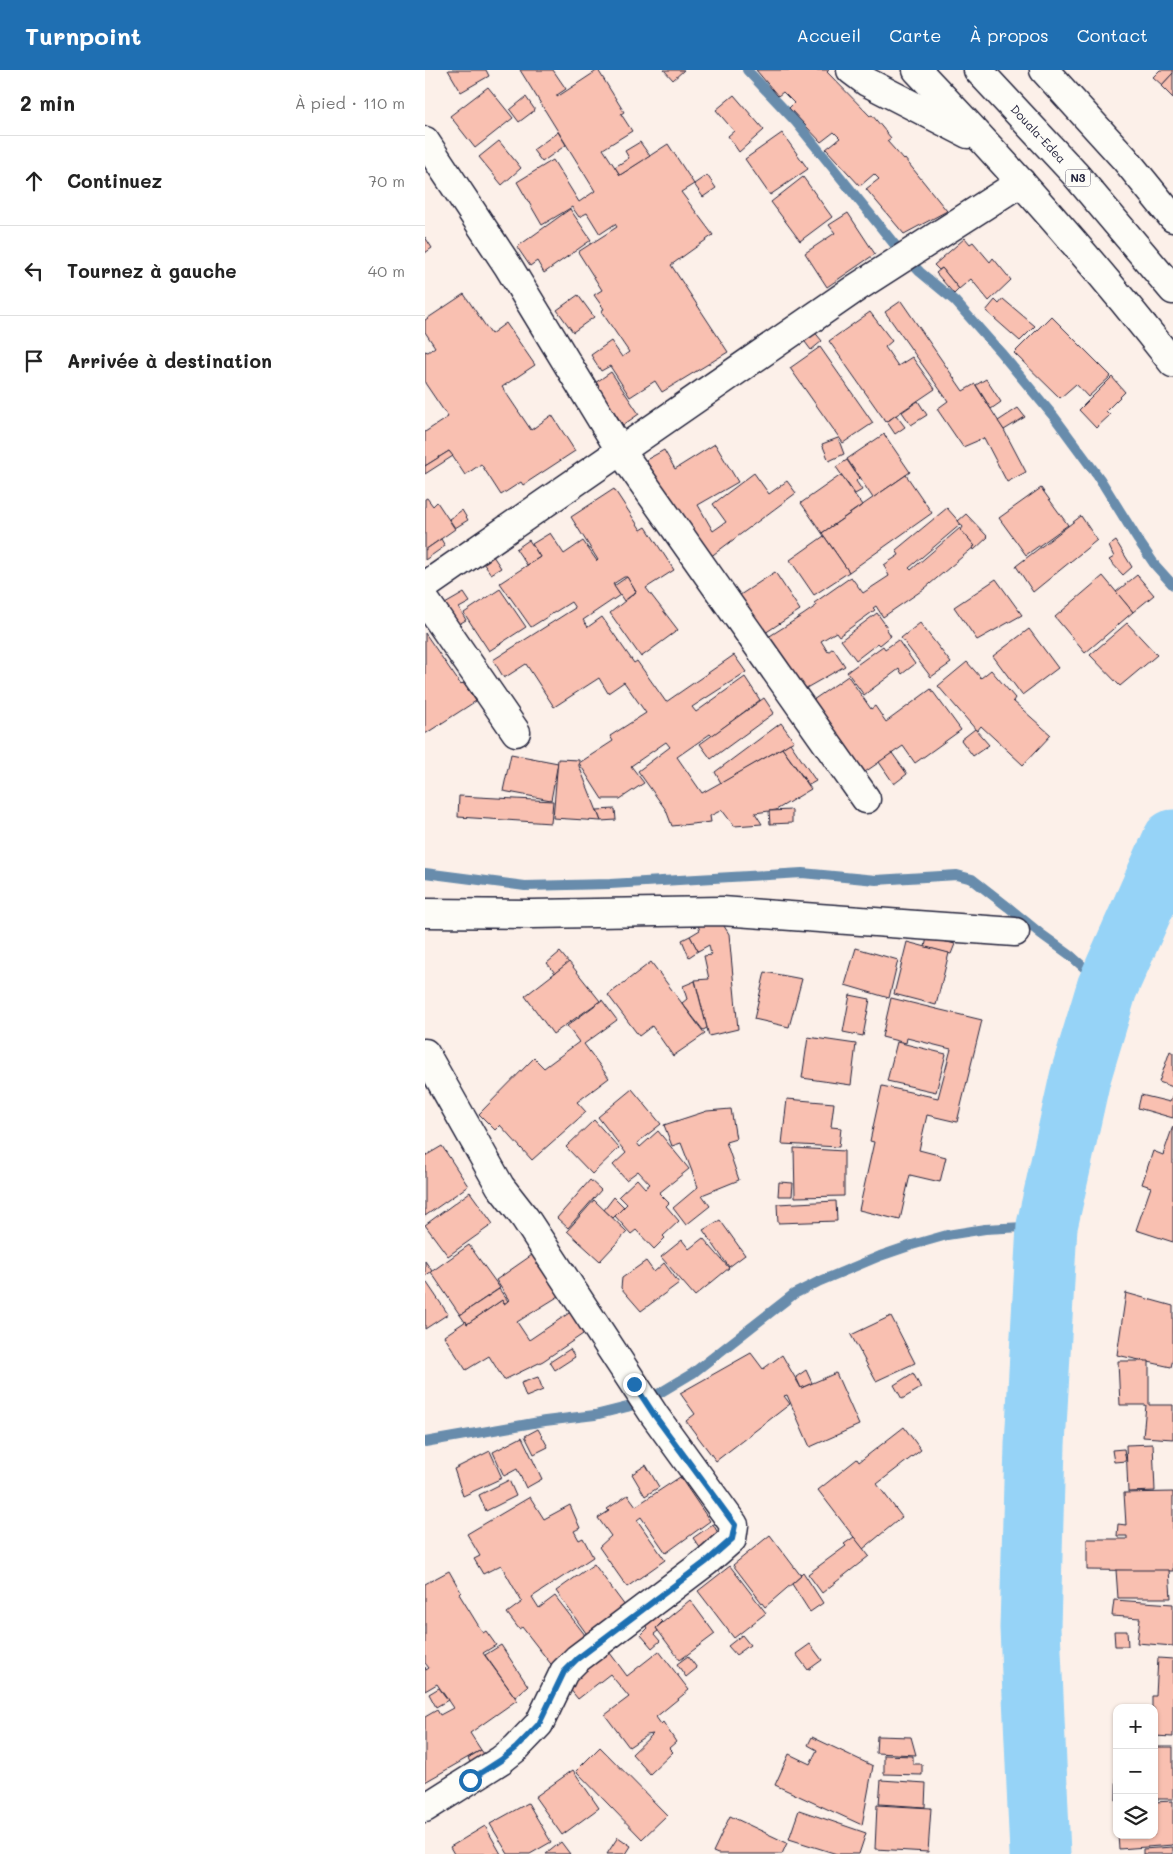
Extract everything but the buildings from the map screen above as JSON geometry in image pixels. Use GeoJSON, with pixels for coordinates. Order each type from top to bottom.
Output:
{"type":"FeatureCollection","features":[{"type":"Feature","properties":{"kind":"main road"},"geometry":{"type":"LineString","coordinates":[[851,70],[867,82],[989,145]]}},
{"type":"Feature","properties":{"kind":"main road"},"geometry":{"type":"LineString","coordinates":[[917,70],[989,145],[1134,314],[1173,363]]}},
{"type":"Feature","properties":{"kind":"main road","name":"Douala-Edea"},"geometry":{"type":"LineString","coordinates":[[979,70],[1075,174],[1173,290]]}},
{"type":"Feature","properties":{"kind":"main road"},"geometry":{"type":"LineString","coordinates":[[1044,70],[1125,159],[1173,218]]}},
{"type":"Feature","properties":{"kind":"main road"},"geometry":{"type":"LineString","coordinates":[[425,141],[508,266],[620,450],[866,799]]}},
{"type":"Feature","properties":{"kind":"main road"},"geometry":{"type":"LineString","coordinates":[[425,586],[857,288],[1021,182]]}},
{"type":"Feature","properties":{"kind":"main road"},"geometry":{"type":"LineString","coordinates":[[425,600],[517,732]]}},
{"type":"Feature","properties":{"kind":"main road"},"geometry":{"type":"LineString","coordinates":[[425,913],[532,914],[721,911],[1015,932]]}},
{"type":"Feature","properties":{"kind":"main road"},"geometry":{"type":"LineString","coordinates":[[425,1053],[500,1186],[525,1218],[655,1416],[735,1525],[732,1539],[707,1561],[577,1659],[564,1672],[539,1724],[516,1748],[501,1760],[425,1808]]}},
{"type":"Feature","properties":{"kind":"waterway"},"geometry":{"type":"LineString","coordinates":[[747,70],[796,122],[899,250],[920,272],[955,301],[1055,418],[1100,479],[1155,565],[1173,585]]}},
{"type":"Feature","properties":{"kind":"waterway"},"geometry":{"type":"LineString","coordinates":[[1040,1854],[1030,1628],[1035,1445],[1047,1226],[1080,1078],[1107,988],[1173,840]]}},
{"type":"Feature","properties":{"kind":"waterway"},"geometry":{"type":"LineString","coordinates":[[425,873],[525,886],[610,884],[802,873],[876,880],[957,875],[972,879],[1070,955],[1107,988]]}},
{"type":"Feature","properties":{"kind":"waterway"},"geometry":{"type":"LineString","coordinates":[[425,1442],[545,1421],[595,1415],[648,1400],[693,1373],[794,1294],[818,1282],[880,1256],[947,1235],[985,1229],[1047,1226]]}},
{"type":"Feature","properties":{"kind":"route"},"geometry":{"type":"LineString","coordinates":[[470,1780],[516,1748],[539,1724],[564,1672],[577,1659],[707,1561],[732,1539],[735,1525],[655,1416],[634,1384]]}}]}
